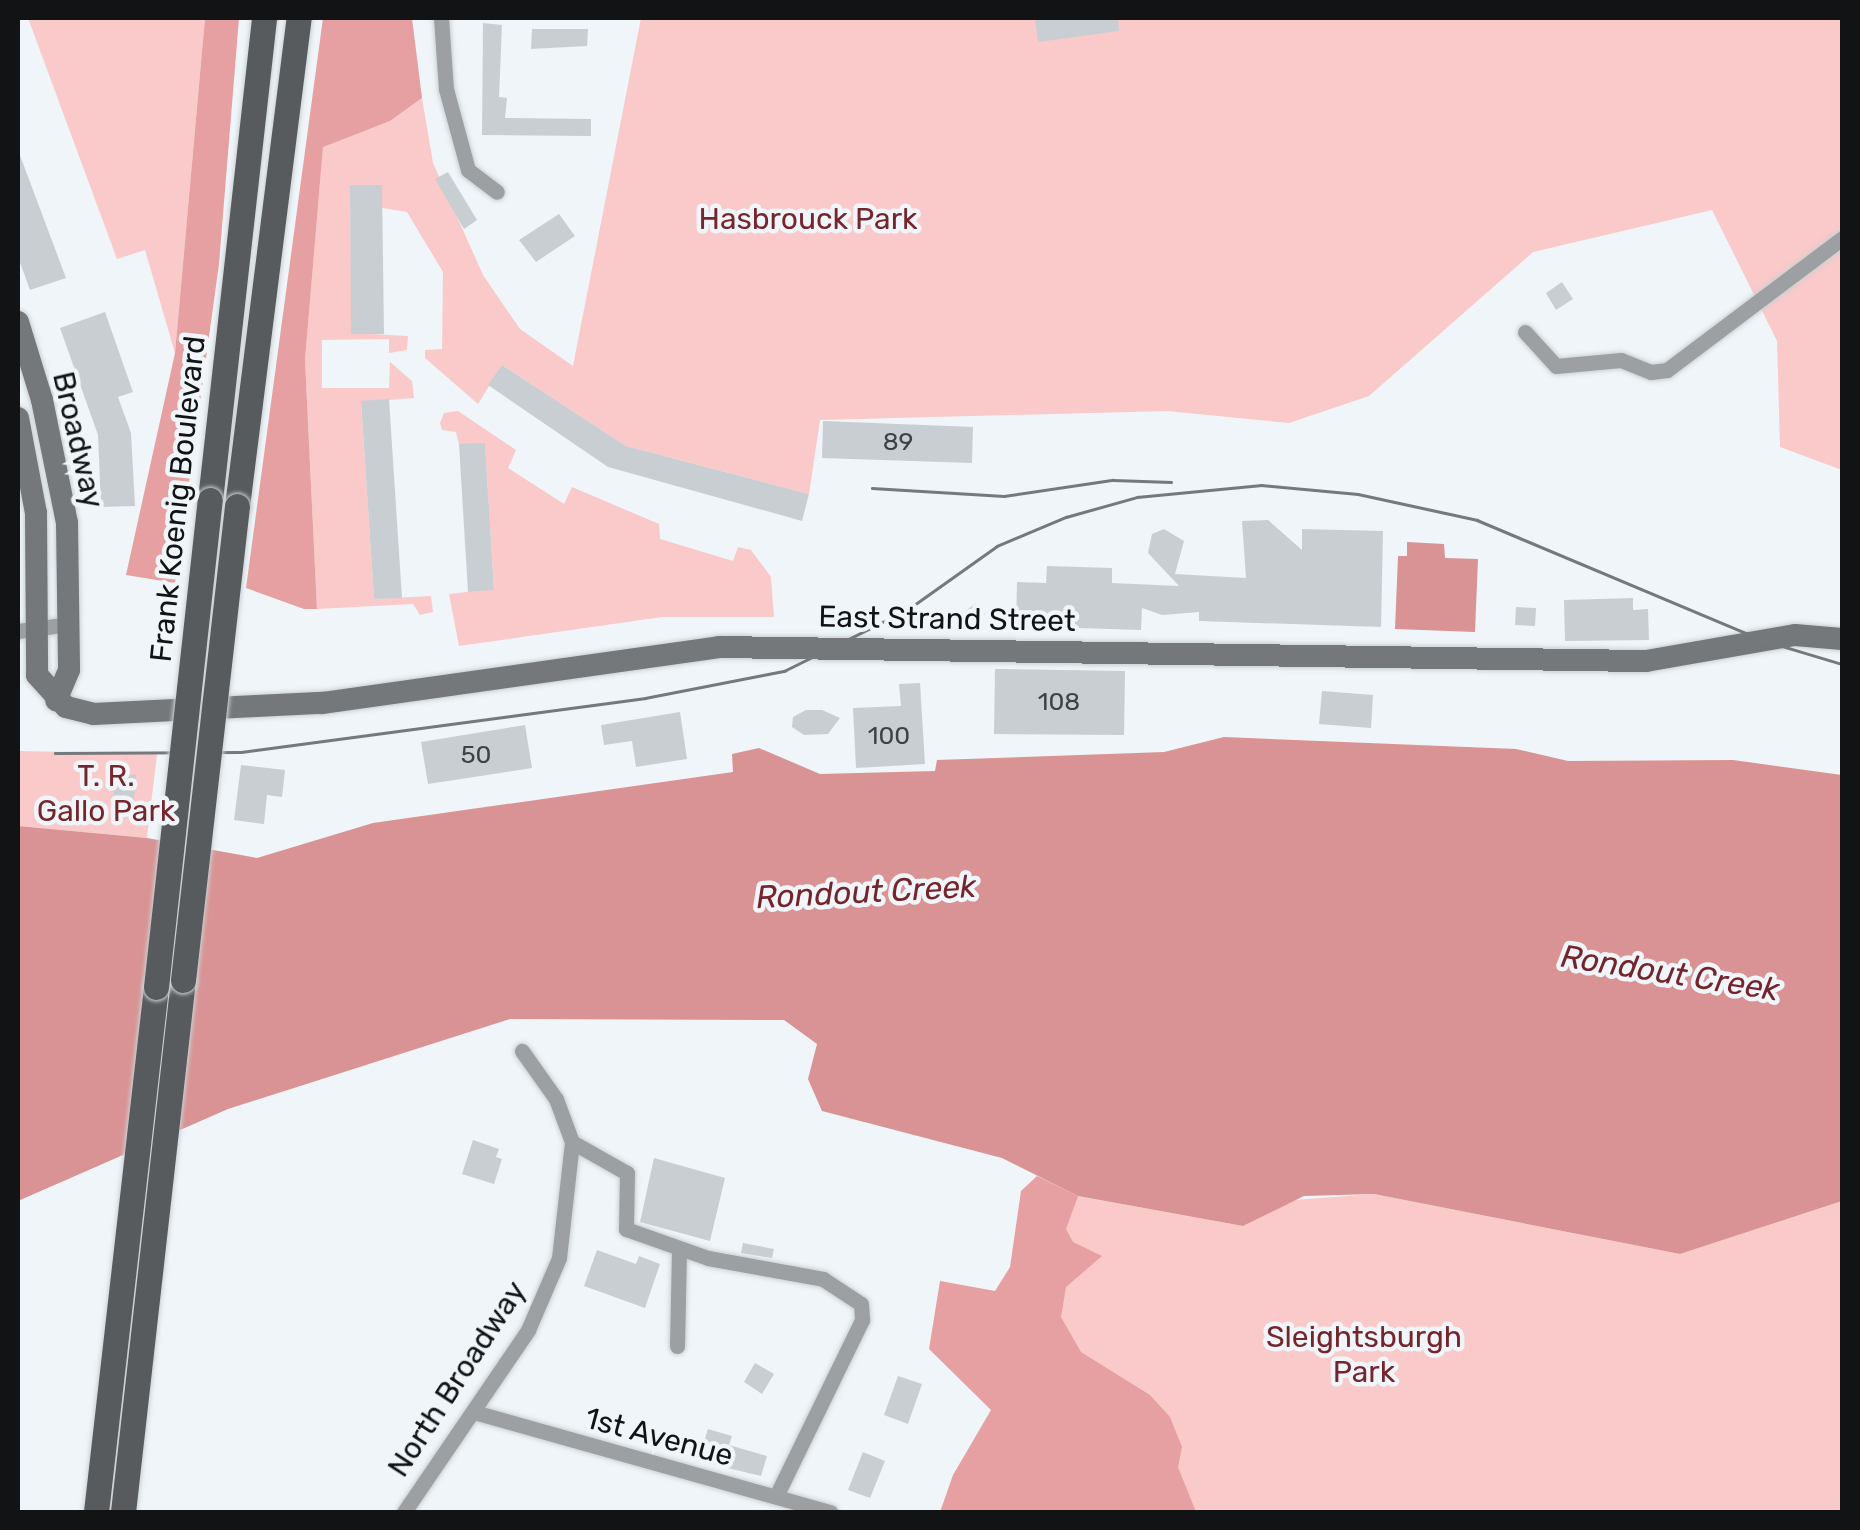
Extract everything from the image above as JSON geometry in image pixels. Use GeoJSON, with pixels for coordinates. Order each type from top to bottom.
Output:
{"type":"FeatureCollection","features":[{"type":"Feature","properties":{"kind":"main road","name":"Frank Koenig Boulevard"},"geometry":{"type":"LineString","coordinates":[[96,1512],[264,18]]}},
{"type":"Feature","properties":{"kind":"main road","name":"Frank Koenig Boulevard"},"geometry":{"type":"LineString","coordinates":[[123,1512],[237,506],[299,18]]}},
{"type":"Feature","properties":{"kind":"street"},"geometry":{"type":"LineString","coordinates":[[441,18],[446,89],[463,156],[468,170],[497,192]]}},
{"type":"Feature","properties":{"kind":"street"},"geometry":{"type":"LineString","coordinates":[[1525,332],[1556,366],[1621,360],[1651,372],[1667,370],[1842,238]]}},
{"type":"Feature","properties":{"kind":"street","name":"Broadway"},"geometry":{"type":"LineString","coordinates":[[18,322],[63,491],[69,670],[56,700]]}},
{"type":"Feature","properties":{"kind":"street","name":"Broadway"},"geometry":{"type":"LineString","coordinates":[[18,418],[36,512],[28,627],[37,674],[56,700]]}},
{"type":"Feature","properties":{"kind":"street"},"geometry":{"type":"LineString","coordinates":[[28,627],[69,624]]}},
{"type":"Feature","properties":{"kind":"street","name":"East Strand Street"},"geometry":{"type":"LineString","coordinates":[[56,700],[94,714],[303,705],[718,647],[1646,660],[1795,636],[1842,639]]}},
{"type":"Feature","properties":{"kind":"street","name":"North Broadway"},"geometry":{"type":"LineString","coordinates":[[404,1512],[474,1412],[551,1283],[574,1164],[572,1142],[556,1099],[522,1050]]}},
{"type":"Feature","properties":{"kind":"street"},"geometry":{"type":"LineString","coordinates":[[572,1142],[627,1172],[626,1229],[680,1250],[823,1279],[860,1304],[862,1320],[776,1496]]}},
{"type":"Feature","properties":{"kind":"street"},"geometry":{"type":"LineString","coordinates":[[678,1346],[680,1250]]}},
{"type":"Feature","properties":{"kind":"street","name":"1st Avenue"},"geometry":{"type":"LineString","coordinates":[[474,1412],[830,1512]]}},
{"type":"Feature","properties":{"kind":"green space"},"geometry":{"type":"Polygon","coordinates":[[[28,18],[205,18],[175,353],[145,250],[117,259],[28,18]]]}},
{"type":"Feature","properties":{"kind":"green space","name":"Hasbrouck Park"},"geometry":{"type":"Polygon","coordinates":[[[641,18],[1842,18],[1842,470],[1780,447],[1777,341],[1712,210],[1533,252],[1369,396],[1289,423],[1167,411],[820,420],[809,494],[626,446],[502,365],[478,404],[425,358],[425,350],[442,349],[443,272],[407,212],[382,208],[350,185],[352,333],[408,336],[407,350],[389,353],[389,339],[322,340],[322,388],[389,388],[390,362],[412,381],[414,398],[361,402],[374,599],[431,596],[433,612],[420,615],[413,604],[317,609],[305,360],[323,146],[390,121],[422,98],[433,163],[483,275],[520,329],[573,366],[641,18]]]}},
{"type":"Feature","properties":{"kind":"green space"},"geometry":{"type":"Polygon","coordinates":[[[458,411],[516,450],[508,468],[564,504],[572,487],[659,524],[660,539],[733,561],[738,547],[751,550],[771,577],[774,617],[662,617],[459,646],[449,594],[494,589],[485,444],[459,444],[456,432],[442,430],[440,423],[444,413],[458,411]]]}},
{"type":"Feature","properties":{"kind":"green space","name":"T. R. Gallo Park"},"geometry":{"type":"Polygon","coordinates":[[[18,751],[157,754],[147,838],[18,826],[18,751]]]}},
{"type":"Feature","properties":{"kind":"green space","name":"Sleightsburgh Park"},"geometry":{"type":"Polygon","coordinates":[[[1037,1176],[1078,1196],[1243,1226],[1294,1200],[1374,1194],[1680,1254],[1842,1201],[1842,1512],[1008,1512],[1014,1357],[1037,1176]]]}},
{"type":"Feature","properties":{"kind":"shaded area"},"geometry":{"type":"Polygon","coordinates":[[[205,18],[239,18],[219,264],[175,583],[126,575],[175,353],[205,18]]]}},
{"type":"Feature","properties":{"kind":"shaded area"},"geometry":{"type":"Polygon","coordinates":[[[323,18],[412,18],[422,98],[390,121],[323,147],[305,360],[317,609],[304,609],[246,588],[323,18]]]}},
{"type":"Feature","properties":{"kind":"shaded area"},"geometry":{"type":"Polygon","coordinates":[[[1037,1176],[1078,1196],[1066,1229],[1073,1242],[1102,1256],[1066,1287],[1061,1317],[1081,1352],[1150,1395],[1170,1417],[1182,1447],[1178,1467],[1196,1512],[940,1512],[953,1475],[991,1410],[929,1349],[940,1281],[995,1291],[1010,1267],[1021,1191],[1037,1176]]]}},
{"type":"Feature","properties":{"kind":"water"},"geometry":{"type":"Polygon","coordinates":[[[1407,542],[1444,544],[1445,558],[1478,559],[1475,632],[1395,629],[1398,556],[1407,556],[1407,542]]]}},
{"type":"Feature","properties":{"kind":"water","name":"Rondout Creek"},"geometry":{"type":"Polygon","coordinates":[[[1224,737],[1516,749],[1568,761],[1733,760],[1842,775],[1842,1201],[1680,1254],[1374,1194],[1304,1196],[1243,1226],[1078,1196],[1002,1158],[822,1111],[808,1079],[817,1044],[784,1020],[510,1019],[228,1109],[18,1201],[18,826],[147,838],[257,858],[373,823],[733,772],[732,754],[759,748],[820,774],[935,771],[937,760],[1164,752],[1224,737]]]}},
{"type":"Feature","properties":{"kind":"building"},"geometry":{"type":"Polygon","coordinates":[[[1118,18],[1119,31],[1038,42],[1035,19],[1118,18]]]}},
{"type":"Feature","properties":{"kind":"building"},"geometry":{"type":"Polygon","coordinates":[[[483,23],[502,25],[499,97],[507,98],[505,118],[591,119],[591,136],[482,135],[483,23]]]}},
{"type":"Feature","properties":{"kind":"building"},"geometry":{"type":"Polygon","coordinates":[[[532,29],[588,29],[587,46],[531,49],[532,29]]]}},
{"type":"Feature","properties":{"kind":"building"},"geometry":{"type":"Polygon","coordinates":[[[18,150],[66,278],[30,290],[18,257],[18,150]]]}},
{"type":"Feature","properties":{"kind":"building"},"geometry":{"type":"Polygon","coordinates":[[[448,172],[477,220],[464,229],[435,179],[448,172]]]}},
{"type":"Feature","properties":{"kind":"building"},"geometry":{"type":"Polygon","coordinates":[[[350,185],[382,185],[384,334],[351,334],[350,185]]]}},
{"type":"Feature","properties":{"kind":"building"},"geometry":{"type":"Polygon","coordinates":[[[559,214],[575,236],[536,262],[519,240],[559,214]]]}},
{"type":"Feature","properties":{"kind":"building"},"geometry":{"type":"Polygon","coordinates":[[[1562,282],[1573,299],[1556,310],[1546,293],[1562,282]]]}},
{"type":"Feature","properties":{"kind":"building"},"geometry":{"type":"Polygon","coordinates":[[[105,312],[133,392],[118,397],[131,433],[135,506],[101,507],[98,435],[60,328],[105,312]]]}},
{"type":"Feature","properties":{"kind":"building"},"geometry":{"type":"Polygon","coordinates":[[[502,365],[626,446],[809,494],[802,521],[608,467],[488,385],[502,365]]]}},
{"type":"Feature","properties":{"kind":"building"},"geometry":{"type":"Polygon","coordinates":[[[389,399],[402,598],[374,599],[361,401],[389,399]]]}},
{"type":"Feature","properties":{"kind":"building"},"geometry":{"type":"Polygon","coordinates":[[[823,421],[973,427],[972,463],[822,458],[823,421]]]}},
{"type":"Feature","properties":{"kind":"building"},"geometry":{"type":"Polygon","coordinates":[[[485,443],[494,590],[468,592],[459,444],[485,443]]]}},
{"type":"Feature","properties":{"kind":"building"},"geometry":{"type":"Polygon","coordinates":[[[1268,520],[1302,550],[1302,529],[1383,531],[1381,627],[1199,621],[1199,612],[1162,615],[1142,608],[1141,630],[1016,626],[1017,582],[1046,583],[1047,566],[1112,568],[1112,583],[1179,586],[1148,553],[1152,534],[1164,529],[1184,541],[1175,574],[1246,578],[1242,521],[1268,520]]]}},
{"type":"Feature","properties":{"kind":"building"},"geometry":{"type":"Polygon","coordinates":[[[1633,598],[1633,610],[1648,609],[1649,640],[1565,641],[1564,600],[1633,598]]]}},
{"type":"Feature","properties":{"kind":"building"},"geometry":{"type":"Polygon","coordinates":[[[976,603],[985,614],[971,624],[963,613],[976,603]]]}},
{"type":"Feature","properties":{"kind":"building"},"geometry":{"type":"Polygon","coordinates":[[[1516,607],[1536,608],[1535,626],[1515,625],[1516,607]]]}},
{"type":"Feature","properties":{"kind":"building"},"geometry":{"type":"Polygon","coordinates":[[[995,669],[1125,671],[1124,735],[994,734],[995,669]]]}},
{"type":"Feature","properties":{"kind":"building"},"geometry":{"type":"Polygon","coordinates":[[[920,683],[925,764],[856,768],[853,708],[901,706],[899,684],[920,683]]]}},
{"type":"Feature","properties":{"kind":"building"},"geometry":{"type":"Polygon","coordinates":[[[1322,691],[1373,695],[1371,728],[1319,724],[1322,691]]]}},
{"type":"Feature","properties":{"kind":"building"},"geometry":{"type":"Polygon","coordinates":[[[806,710],[822,710],[840,718],[828,734],[804,735],[792,727],[793,717],[806,710]]]}},
{"type":"Feature","properties":{"kind":"building"},"geometry":{"type":"Polygon","coordinates":[[[680,712],[687,759],[636,767],[632,741],[604,745],[601,725],[680,712]]]}},
{"type":"Feature","properties":{"kind":"building"},"geometry":{"type":"Polygon","coordinates":[[[525,725],[532,768],[428,784],[421,742],[525,725]]]}},
{"type":"Feature","properties":{"kind":"building"},"geometry":{"type":"Polygon","coordinates":[[[241,765],[285,770],[282,797],[267,795],[264,824],[234,820],[241,765]]]}},
{"type":"Feature","properties":{"kind":"building"},"geometry":{"type":"Polygon","coordinates":[[[116,773],[136,775],[133,812],[112,810],[116,773]]]}},
{"type":"Feature","properties":{"kind":"building"},"geometry":{"type":"Polygon","coordinates":[[[473,1140],[499,1149],[496,1157],[502,1159],[494,1184],[462,1174],[473,1140]]]}},
{"type":"Feature","properties":{"kind":"building"},"geometry":{"type":"Polygon","coordinates":[[[654,1158],[725,1178],[710,1241],[640,1222],[654,1158]]]}},
{"type":"Feature","properties":{"kind":"building"},"geometry":{"type":"Polygon","coordinates":[[[743,1243],[774,1249],[772,1258],[741,1253],[743,1243]]]}},
{"type":"Feature","properties":{"kind":"building"},"geometry":{"type":"Polygon","coordinates":[[[597,1250],[636,1264],[639,1256],[660,1264],[645,1308],[584,1286],[597,1250]]]}},
{"type":"Feature","properties":{"kind":"building"},"geometry":{"type":"Polygon","coordinates":[[[755,1363],[774,1374],[762,1394],[744,1382],[755,1363]]]}},
{"type":"Feature","properties":{"kind":"building"},"geometry":{"type":"Polygon","coordinates":[[[898,1376],[922,1384],[908,1424],[884,1415],[898,1376]]]}},
{"type":"Feature","properties":{"kind":"building"},"geometry":{"type":"Polygon","coordinates":[[[708,1429],[732,1436],[729,1445],[767,1456],[761,1476],[698,1461],[708,1429]]]}},
{"type":"Feature","properties":{"kind":"building"},"geometry":{"type":"Polygon","coordinates":[[[863,1452],[885,1461],[870,1498],[848,1490],[863,1452]]]}},
{"type":"Feature","properties":{"kind":"tram line"},"geometry":{"type":"LineString","coordinates":[[872,488],[1004,496],[1113,480],[1171,482]]}},
{"type":"Feature","properties":{"kind":"tram line"},"geometry":{"type":"LineString","coordinates":[[55,753],[241,752],[645,698],[784,671],[907,610],[997,546],[1066,517],[1137,497],[1261,485],[1358,494],[1477,520],[1762,640],[1842,664]]}}]}
